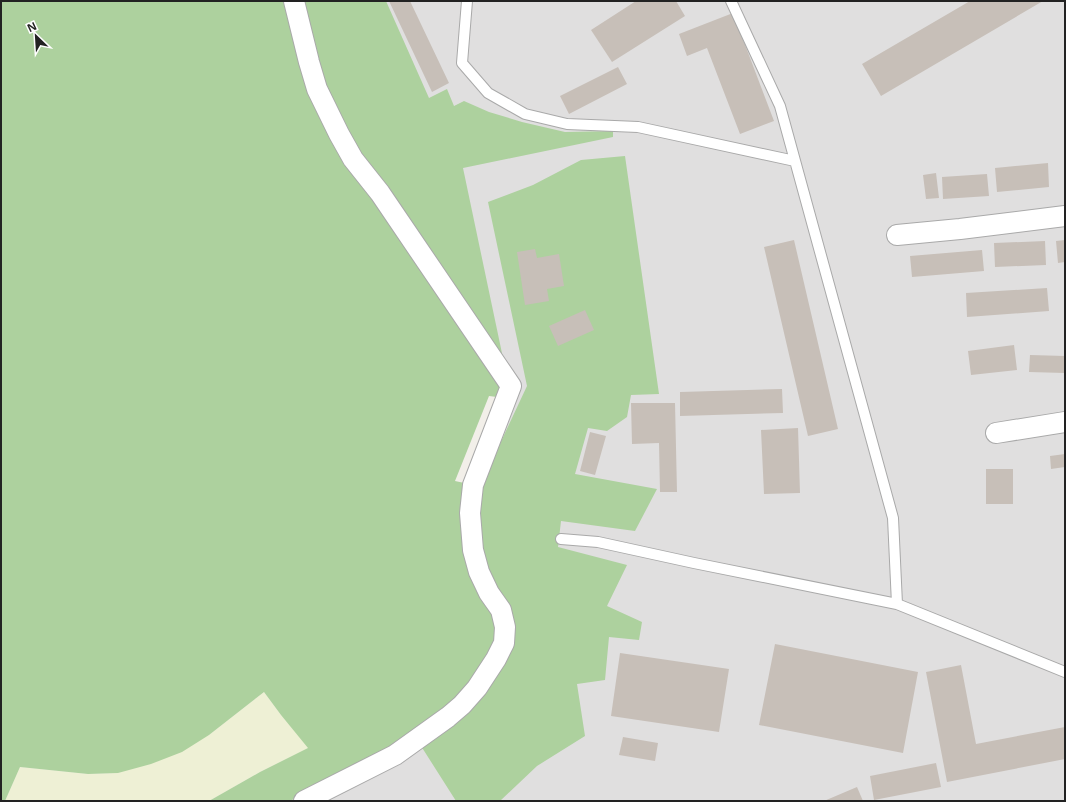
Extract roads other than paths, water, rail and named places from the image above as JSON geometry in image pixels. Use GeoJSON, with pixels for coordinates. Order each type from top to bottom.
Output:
{"type":"FeatureCollection","features":[{"type":"Feature","properties":{"kind":"street"},"geometry":{"type":"LineString","coordinates":[[294,1],[317,90],[339,134],[353,158],[389,206],[510,386],[473,485],[471,500],[473,550],[479,572],[489,593],[501,610],[505,627],[504,643],[496,659],[477,688],[462,705],[448,717],[396,755],[304,801]]}},
{"type":"Feature","properties":{"kind":"street"},"geometry":{"type":"LineString","coordinates":[[898,235],[1065,216]]}},
{"type":"Feature","properties":{"kind":"street"},"geometry":{"type":"LineString","coordinates":[[996,432],[1065,422]]}},
{"type":"Feature","properties":{"kind":"lane"},"geometry":{"type":"LineString","coordinates":[[467,1],[462,63],[488,92],[525,114],[567,124],[638,127],[795,161]]}},
{"type":"Feature","properties":{"kind":"lane"},"geometry":{"type":"LineString","coordinates":[[731,1],[780,106],[893,518],[897,604]]}},
{"type":"Feature","properties":{"kind":"lane"},"geometry":{"type":"LineString","coordinates":[[561,539],[598,542],[897,604],[1065,672]]}}]}
